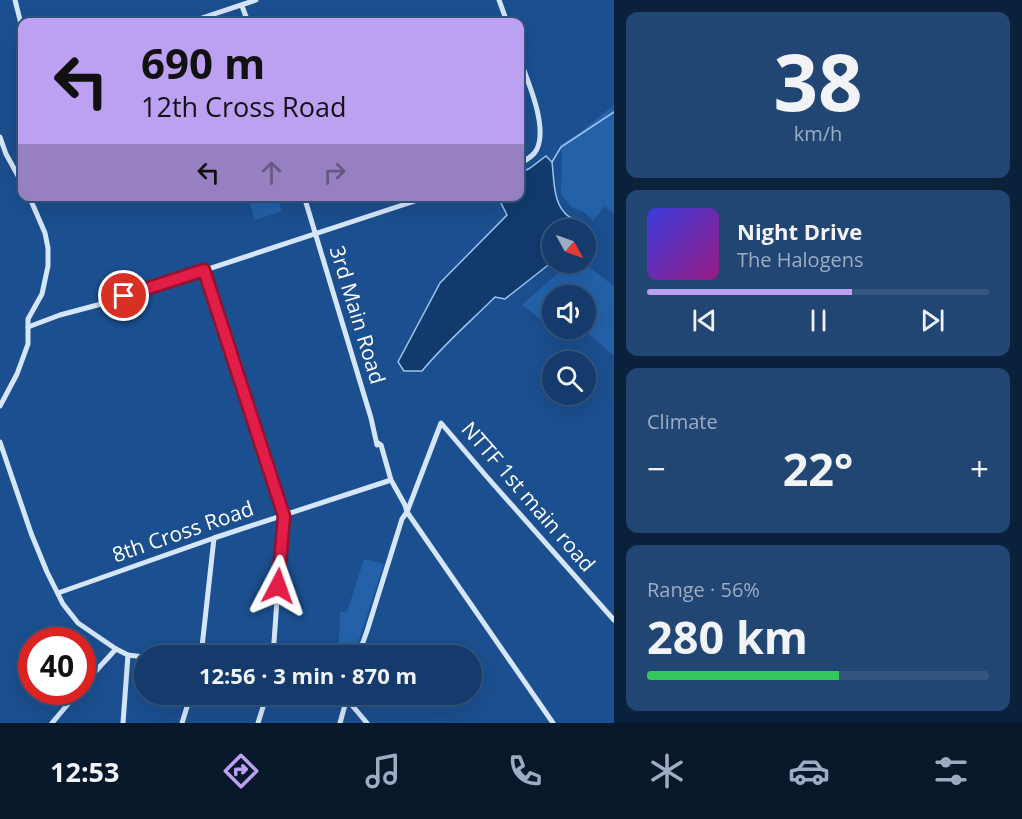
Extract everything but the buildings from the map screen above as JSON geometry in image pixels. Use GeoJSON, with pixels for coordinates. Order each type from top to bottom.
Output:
{"type":"FeatureCollection","features":[{"type":"Feature","properties":{"kind":"street"},"geometry":{"type":"LineString","coordinates":[[15,0],[20,18]]}},
{"type":"Feature","properties":{"kind":"street"},"geometry":{"type":"LineString","coordinates":[[203,18],[256,0]]}},
{"type":"Feature","properties":{"kind":"street"},"geometry":{"type":"LineString","coordinates":[[499,0],[506,18]]}},
{"type":"Feature","properties":{"kind":"street"},"geometry":{"type":"LineString","coordinates":[[242,6],[246,18]]}},
{"type":"Feature","properties":{"kind":"street"},"geometry":{"type":"LineString","coordinates":[[524,70],[536,102],[540,131],[537,149],[524,160]]}},
{"type":"Feature","properties":{"kind":"street"},"geometry":{"type":"LineString","coordinates":[[0,137],[18,176]]}},
{"type":"Feature","properties":{"kind":"street"},"geometry":{"type":"LineString","coordinates":[[0,406],[17,374],[28,344],[28,319],[42,294],[48,266],[45,233],[30,201]]}},
{"type":"Feature","properties":{"kind":"street","name":"3rd Main Road"},"geometry":{"type":"LineString","coordinates":[[305,201],[378,443],[377,447],[388,481],[405,512]]}},
{"type":"Feature","properties":{"kind":"street"},"geometry":{"type":"LineString","coordinates":[[28,327],[414,201]]}},
{"type":"Feature","properties":{"kind":"street"},"geometry":{"type":"LineString","coordinates":[[204,270],[284,516],[274,645]]}},
{"type":"Feature","properties":{"kind":"street","name":"NTTF 1st main road"},"geometry":{"type":"LineString","coordinates":[[405,512],[441,423],[614,620]]}},
{"type":"Feature","properties":{"kind":"street"},"geometry":{"type":"LineString","coordinates":[[0,442],[31,533],[63,604],[78,623],[117,649],[134,656]]}},
{"type":"Feature","properties":{"kind":"street","name":"3rd Main Road"},"geometry":{"type":"LineString","coordinates":[[378,443],[381,445],[391,480],[405,505],[405,512]]}},
{"type":"Feature","properties":{"kind":"street","name":"8th Cross Road"},"geometry":{"type":"LineString","coordinates":[[58,592],[388,481]]}},
{"type":"Feature","properties":{"kind":"street"},"geometry":{"type":"LineString","coordinates":[[362,645],[405,512]]}},
{"type":"Feature","properties":{"kind":"street"},"geometry":{"type":"LineString","coordinates":[[405,512],[553,723]]}},
{"type":"Feature","properties":{"kind":"street"},"geometry":{"type":"LineString","coordinates":[[202,645],[214,538]]}},
{"type":"Feature","properties":{"kind":"street"},"geometry":{"type":"LineString","coordinates":[[96,671],[117,649]]}},
{"type":"Feature","properties":{"kind":"street"},"geometry":{"type":"LineString","coordinates":[[123,723],[128,655]]}},
{"type":"Feature","properties":{"kind":"street"},"geometry":{"type":"LineString","coordinates":[[52,723],[67,705]]}},
{"type":"Feature","properties":{"kind":"street"},"geometry":{"type":"LineString","coordinates":[[182,723],[188,705]]}},
{"type":"Feature","properties":{"kind":"street"},"geometry":{"type":"LineString","coordinates":[[258,723],[264,705]]}},
{"type":"Feature","properties":{"kind":"street"},"geometry":{"type":"LineString","coordinates":[[339,723],[344,705]]}},
{"type":"Feature","properties":{"kind":"street"},"geometry":{"type":"LineString","coordinates":[[353,705],[367,723]]}},
{"type":"Feature","properties":{"kind":"shaded area"},"geometry":{"type":"Polygon","coordinates":[[[614,105],[614,214],[605,206],[595,219],[591,219],[584,212],[571,207],[561,194],[560,145],[578,134],[614,105]]]}},
{"type":"Feature","properties":{"kind":"shaded area"},"geometry":{"type":"Polygon","coordinates":[[[546,156],[552,162],[560,207],[573,219],[542,219],[542,270],[505,299],[495,297],[448,342],[422,371],[404,371],[398,362],[440,283],[507,215],[500,201],[524,201],[524,171],[546,156]]]}},
{"type":"Feature","properties":{"kind":"shaded area"},"geometry":{"type":"Polygon","coordinates":[[[259,201],[278,201],[282,211],[255,220],[250,204],[259,201]]]}},
{"type":"Feature","properties":{"kind":"shaded area"},"geometry":{"type":"Polygon","coordinates":[[[596,272],[614,286],[614,356],[594,339],[596,285],[544,285],[558,273],[596,272]]]}},
{"type":"Feature","properties":{"kind":"shaded area"},"geometry":{"type":"Polygon","coordinates":[[[542,287],[542,321],[522,305],[542,287]]]}},
{"type":"Feature","properties":{"kind":"shaded area"},"geometry":{"type":"Polygon","coordinates":[[[364,559],[384,564],[357,645],[338,645],[340,612],[347,612],[364,559]]]}},
{"type":"Feature","properties":{"kind":"waterway"},"geometry":{"type":"LineString","coordinates":[[552,162],[561,147],[614,112]]}},
{"type":"Feature","properties":{"kind":"route"},"geometry":{"type":"LineString","coordinates":[[124,296],[204,270],[284,516],[278,586]]}}]}
